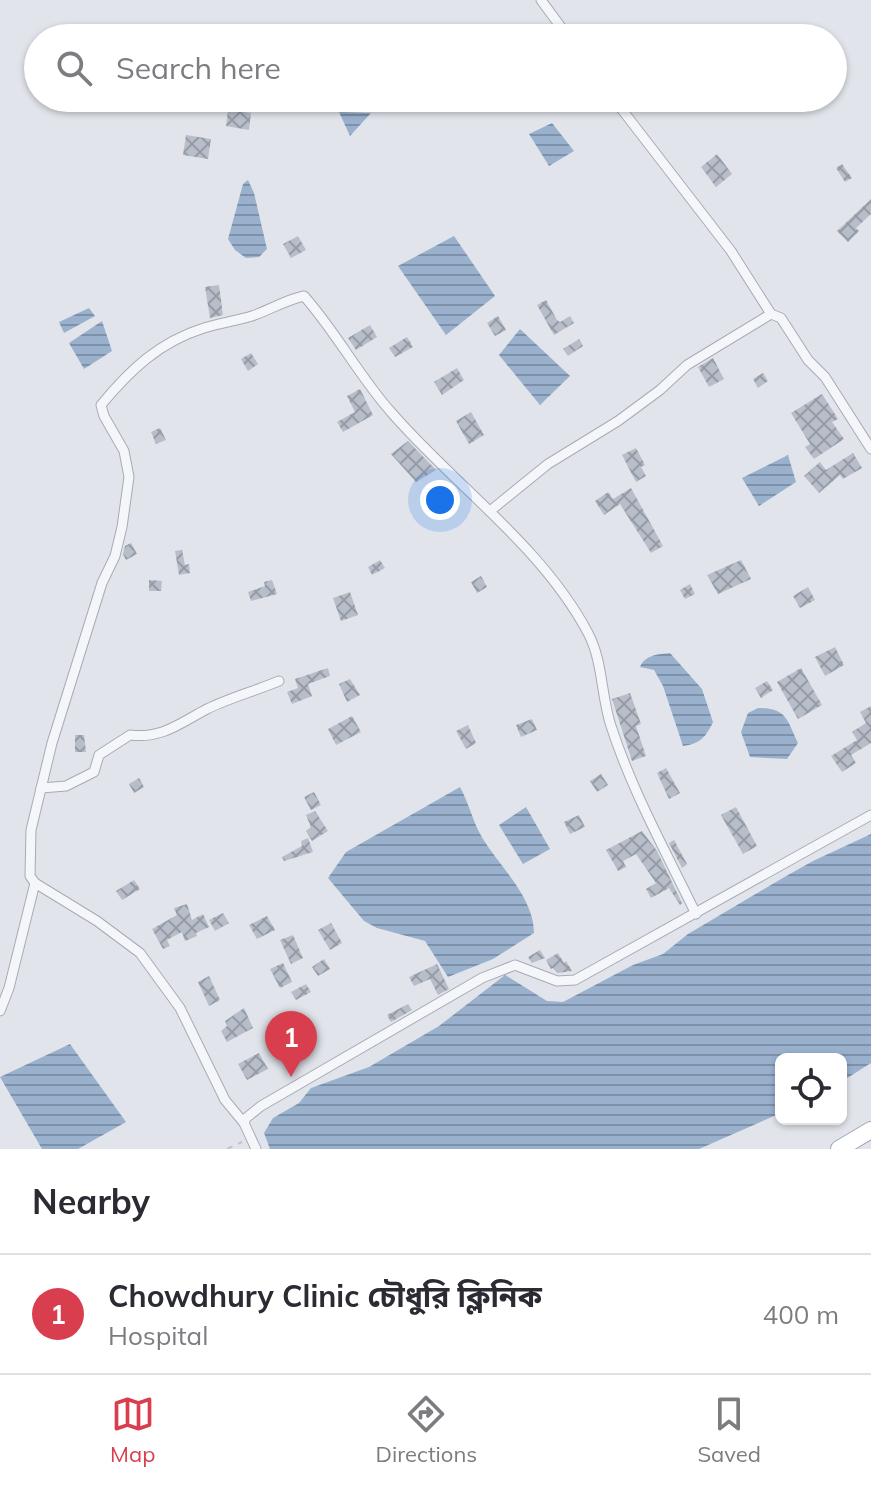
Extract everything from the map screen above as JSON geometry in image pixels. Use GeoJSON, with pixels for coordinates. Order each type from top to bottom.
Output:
{"type":"FeatureCollection","features":[{"type":"Feature","properties":{"kind":"main road"},"geometry":{"type":"LineString","coordinates":[[839,1149],[871,1130]]}},
{"type":"Feature","properties":{"kind":"street"},"geometry":{"type":"LineString","coordinates":[[541,0],[559,24]]}},
{"type":"Feature","properties":{"kind":"street"},"geometry":{"type":"LineString","coordinates":[[624,112],[731,251],[771,314],[781,318],[808,360],[825,377],[871,449]]}},
{"type":"Feature","properties":{"kind":"street"},"geometry":{"type":"LineString","coordinates":[[256,1149],[244,1123],[225,1100],[180,1008],[140,953],[35,883],[29,870],[31,830],[41,788],[69,686],[102,583],[115,556],[122,527],[129,477],[124,451],[101,405],[152,352],[203,328],[253,316],[304,296],[390,412],[490,511],[577,614],[589,634],[598,660],[610,725],[629,775],[696,914]]}},
{"type":"Feature","properties":{"kind":"street"},"geometry":{"type":"LineString","coordinates":[[490,511],[548,464],[618,421],[660,390],[687,365],[771,314]]}},
{"type":"Feature","properties":{"kind":"street"},"geometry":{"type":"LineString","coordinates":[[41,788],[66,786],[94,772],[99,755],[130,735],[146,737],[171,731],[208,709],[279,681]]}},
{"type":"Feature","properties":{"kind":"street"},"geometry":{"type":"LineString","coordinates":[[244,1123],[249,1114],[268,1101],[495,971],[515,965],[557,981],[575,980],[871,815]]}},
{"type":"Feature","properties":{"kind":"street"},"geometry":{"type":"LineString","coordinates":[[0,1011],[9,988],[35,883]]}},
{"type":"Feature","properties":{"kind":"path"},"geometry":{"type":"LineString","coordinates":[[227,1149],[250,1138]]}},
{"type":"Feature","properties":{"kind":"water"},"geometry":{"type":"Polygon","coordinates":[[[339,112],[371,113],[350,136],[339,112]]]}},
{"type":"Feature","properties":{"kind":"water"},"geometry":{"type":"Polygon","coordinates":[[[552,123],[574,151],[549,166],[529,134],[552,123]]]}},
{"type":"Feature","properties":{"kind":"water"},"geometry":{"type":"Polygon","coordinates":[[[248,180],[267,249],[259,257],[246,258],[235,250],[228,239],[243,184],[248,180]]]}},
{"type":"Feature","properties":{"kind":"water"},"geometry":{"type":"Polygon","coordinates":[[[454,236],[495,296],[446,335],[398,266],[454,236]]]}},
{"type":"Feature","properties":{"kind":"water"},"geometry":{"type":"Polygon","coordinates":[[[89,308],[95,316],[64,333],[59,322],[89,308]]]}},
{"type":"Feature","properties":{"kind":"water"},"geometry":{"type":"Polygon","coordinates":[[[102,321],[112,351],[84,369],[69,343],[102,321]]]}},
{"type":"Feature","properties":{"kind":"water"},"geometry":{"type":"Polygon","coordinates":[[[520,329],[570,376],[540,405],[499,355],[520,329]]]}},
{"type":"Feature","properties":{"kind":"water"},"geometry":{"type":"Polygon","coordinates":[[[788,455],[796,482],[759,506],[742,478],[788,455]]]}},
{"type":"Feature","properties":{"kind":"water"},"geometry":{"type":"Polygon","coordinates":[[[670,653],[702,689],[713,722],[702,739],[694,744],[683,746],[663,686],[654,670],[640,667],[649,658],[670,653]]]}},
{"type":"Feature","properties":{"kind":"water"},"geometry":{"type":"Polygon","coordinates":[[[758,708],[775,710],[788,722],[798,743],[787,759],[750,757],[741,732],[748,713],[758,708]]]}},
{"type":"Feature","properties":{"kind":"water"},"geometry":{"type":"Polygon","coordinates":[[[460,787],[483,839],[523,896],[533,920],[534,933],[493,959],[448,977],[425,941],[377,928],[364,921],[328,878],[346,852],[460,787]]]}},
{"type":"Feature","properties":{"kind":"water"},"geometry":{"type":"Polygon","coordinates":[[[526,807],[550,849],[523,864],[499,825],[526,807]]]}},
{"type":"Feature","properties":{"kind":"water"},"geometry":{"type":"Polygon","coordinates":[[[871,834],[871,1063],[847,1078],[847,1053],[775,1053],[775,1116],[699,1149],[270,1149],[264,1133],[273,1118],[299,1103],[311,1088],[369,1067],[439,1026],[505,975],[547,1001],[563,1002],[633,965],[663,954],[688,934],[813,861],[871,834]]]}},
{"type":"Feature","properties":{"kind":"water"},"geometry":{"type":"Polygon","coordinates":[[[70,1044],[126,1122],[78,1149],[42,1149],[0,1077],[70,1044]]]}},
{"type":"Feature","properties":{"kind":"building"},"geometry":{"type":"Polygon","coordinates":[[[228,112],[251,113],[249,130],[226,126],[228,112]]]}},
{"type":"Feature","properties":{"kind":"building"},"geometry":{"type":"Polygon","coordinates":[[[186,135],[211,139],[208,159],[183,155],[186,135]]]}},
{"type":"Feature","properties":{"kind":"building"},"geometry":{"type":"Polygon","coordinates":[[[717,154],[732,174],[716,187],[701,167],[717,154]]]}},
{"type":"Feature","properties":{"kind":"building"},"geometry":{"type":"Polygon","coordinates":[[[842,164],[852,178],[845,182],[836,168],[842,164]]]}},
{"type":"Feature","properties":{"kind":"building"},"geometry":{"type":"Polygon","coordinates":[[[871,199],[871,214],[856,228],[859,231],[848,242],[837,231],[871,199]]]}},
{"type":"Feature","properties":{"kind":"building"},"geometry":{"type":"Polygon","coordinates":[[[298,236],[306,250],[291,258],[283,244],[298,236]]]}},
{"type":"Feature","properties":{"kind":"building"},"geometry":{"type":"Polygon","coordinates":[[[219,285],[223,315],[210,318],[205,287],[219,285]]]}},
{"type":"Feature","properties":{"kind":"building"},"geometry":{"type":"Polygon","coordinates":[[[546,300],[557,320],[560,322],[570,316],[574,323],[554,335],[537,305],[546,300]]]}},
{"type":"Feature","properties":{"kind":"building"},"geometry":{"type":"Polygon","coordinates":[[[498,316],[506,330],[495,336],[487,323],[498,316]]]}},
{"type":"Feature","properties":{"kind":"building"},"geometry":{"type":"Polygon","coordinates":[[[370,325],[377,337],[356,350],[348,338],[370,325]]]}},
{"type":"Feature","properties":{"kind":"building"},"geometry":{"type":"Polygon","coordinates":[[[407,337],[413,347],[395,357],[389,348],[407,337]]]}},
{"type":"Feature","properties":{"kind":"building"},"geometry":{"type":"Polygon","coordinates":[[[579,339],[583,346],[568,356],[563,349],[579,339]]]}},
{"type":"Feature","properties":{"kind":"building"},"geometry":{"type":"Polygon","coordinates":[[[251,353],[258,364],[248,371],[241,359],[251,353]]]}},
{"type":"Feature","properties":{"kind":"building"},"geometry":{"type":"Polygon","coordinates":[[[713,358],[724,379],[709,387],[698,367],[713,358]]]}},
{"type":"Feature","properties":{"kind":"building"},"geometry":{"type":"Polygon","coordinates":[[[457,368],[464,380],[442,395],[434,382],[457,368]]]}},
{"type":"Feature","properties":{"kind":"building"},"geometry":{"type":"Polygon","coordinates":[[[763,373],[768,381],[758,388],[753,379],[763,373]]]}},
{"type":"Feature","properties":{"kind":"building"},"geometry":{"type":"Polygon","coordinates":[[[360,389],[373,415],[343,432],[337,422],[355,412],[347,396],[360,389]]]}},
{"type":"Feature","properties":{"kind":"building"},"geometry":{"type":"Polygon","coordinates":[[[822,394],[838,419],[832,422],[844,439],[814,459],[805,447],[810,444],[791,413],[822,394]]]}},
{"type":"Feature","properties":{"kind":"building"},"geometry":{"type":"Polygon","coordinates":[[[471,412],[484,435],[469,444],[456,421],[471,412]]]}},
{"type":"Feature","properties":{"kind":"building"},"geometry":{"type":"Polygon","coordinates":[[[160,428],[166,440],[156,444],[151,432],[160,428]]]}},
{"type":"Feature","properties":{"kind":"building"},"geometry":{"type":"Polygon","coordinates":[[[408,441],[436,470],[416,482],[391,454],[408,441]]]}},
{"type":"Feature","properties":{"kind":"building"},"geometry":{"type":"Polygon","coordinates":[[[636,448],[645,465],[641,467],[646,476],[636,482],[622,455],[636,448]]]}},
{"type":"Feature","properties":{"kind":"building"},"geometry":{"type":"Polygon","coordinates":[[[853,453],[862,468],[843,479],[840,475],[819,493],[804,476],[820,462],[826,470],[853,453]]]}},
{"type":"Feature","properties":{"kind":"building"},"geometry":{"type":"Polygon","coordinates":[[[631,488],[663,546],[651,553],[620,504],[604,515],[595,501],[608,492],[613,499],[631,488]]]}},
{"type":"Feature","properties":{"kind":"building"},"geometry":{"type":"Polygon","coordinates":[[[131,543],[137,554],[126,560],[123,554],[125,546],[131,543]]]}},
{"type":"Feature","properties":{"kind":"building"},"geometry":{"type":"Polygon","coordinates":[[[182,550],[190,573],[179,575],[175,551],[182,550]]]}},
{"type":"Feature","properties":{"kind":"building"},"geometry":{"type":"Polygon","coordinates":[[[380,560],[385,568],[372,575],[368,567],[380,560]]]}},
{"type":"Feature","properties":{"kind":"building"},"geometry":{"type":"Polygon","coordinates":[[[741,560],[751,579],[718,594],[707,575],[741,560]]]}},
{"type":"Feature","properties":{"kind":"building"},"geometry":{"type":"Polygon","coordinates":[[[481,576],[487,587],[477,593],[471,582],[481,576]]]}},
{"type":"Feature","properties":{"kind":"building"},"geometry":{"type":"Polygon","coordinates":[[[149,580],[162,581],[161,591],[149,591],[149,580]]]}},
{"type":"Feature","properties":{"kind":"building"},"geometry":{"type":"Polygon","coordinates":[[[272,580],[277,594],[251,601],[248,592],[272,580]]]}},
{"type":"Feature","properties":{"kind":"building"},"geometry":{"type":"Polygon","coordinates":[[[690,584],[695,594],[685,599],[680,590],[690,584]]]}},
{"type":"Feature","properties":{"kind":"building"},"geometry":{"type":"Polygon","coordinates":[[[808,587],[815,600],[800,608],[793,596],[808,587]]]}},
{"type":"Feature","properties":{"kind":"building"},"geometry":{"type":"Polygon","coordinates":[[[350,592],[358,615],[341,621],[333,598],[350,592]]]}},
{"type":"Feature","properties":{"kind":"building"},"geometry":{"type":"Polygon","coordinates":[[[835,647],[844,665],[825,676],[815,657],[835,647]]]}},
{"type":"Feature","properties":{"kind":"building"},"geometry":{"type":"Polygon","coordinates":[[[328,668],[330,676],[308,684],[312,696],[292,704],[287,692],[298,688],[295,679],[328,668]]]}},
{"type":"Feature","properties":{"kind":"building"},"geometry":{"type":"Polygon","coordinates":[[[801,668],[822,705],[798,719],[777,682],[801,668]]]}},
{"type":"Feature","properties":{"kind":"building"},"geometry":{"type":"Polygon","coordinates":[[[350,679],[360,695],[347,702],[339,684],[350,679]]]}},
{"type":"Feature","properties":{"kind":"building"},"geometry":{"type":"Polygon","coordinates":[[[767,681],[773,690],[761,698],[755,688],[767,681]]]}},
{"type":"Feature","properties":{"kind":"building"},"geometry":{"type":"Polygon","coordinates":[[[630,693],[641,724],[636,726],[646,756],[632,761],[612,699],[630,693]]]}},
{"type":"Feature","properties":{"kind":"building"},"geometry":{"type":"Polygon","coordinates":[[[871,706],[871,743],[851,755],[856,763],[842,772],[831,756],[857,740],[852,732],[866,723],[860,712],[871,706]]]}},
{"type":"Feature","properties":{"kind":"building"},"geometry":{"type":"Polygon","coordinates":[[[352,716],[361,732],[336,745],[328,729],[352,716]]]}},
{"type":"Feature","properties":{"kind":"building"},"geometry":{"type":"Polygon","coordinates":[[[532,719],[537,730],[521,737],[516,725],[532,719]]]}},
{"type":"Feature","properties":{"kind":"building"},"geometry":{"type":"Polygon","coordinates":[[[468,725],[476,743],[466,749],[456,731],[468,725]]]}},
{"type":"Feature","properties":{"kind":"building"},"geometry":{"type":"Polygon","coordinates":[[[75,735],[84,735],[86,752],[75,752],[75,735]]]}},
{"type":"Feature","properties":{"kind":"building"},"geometry":{"type":"Polygon","coordinates":[[[666,768],[680,793],[669,799],[657,773],[666,768]]]}},
{"type":"Feature","properties":{"kind":"building"},"geometry":{"type":"Polygon","coordinates":[[[601,774],[608,785],[597,792],[590,781],[601,774]]]}},
{"type":"Feature","properties":{"kind":"building"},"geometry":{"type":"Polygon","coordinates":[[[139,778],[144,787],[134,793],[129,784],[139,778]]]}},
{"type":"Feature","properties":{"kind":"building"},"geometry":{"type":"Polygon","coordinates":[[[314,792],[321,805],[311,810],[304,797],[314,792]]]}},
{"type":"Feature","properties":{"kind":"building"},"geometry":{"type":"Polygon","coordinates":[[[736,807],[757,846],[743,854],[721,815],[736,807]]]}},
{"type":"Feature","properties":{"kind":"building"},"geometry":{"type":"Polygon","coordinates":[[[315,811],[328,831],[312,841],[306,831],[311,827],[306,815],[315,811]]]}},
{"type":"Feature","properties":{"kind":"building"},"geometry":{"type":"Polygon","coordinates":[[[579,815],[585,827],[570,834],[564,822],[579,815]]]}},
{"type":"Feature","properties":{"kind":"building"},"geometry":{"type":"Polygon","coordinates":[[[642,831],[657,851],[682,903],[680,905],[669,888],[651,898],[646,889],[656,883],[636,854],[623,861],[626,867],[618,871],[606,850],[642,831]]]}},
{"type":"Feature","properties":{"kind":"building"},"geometry":{"type":"Polygon","coordinates":[[[308,838],[313,852],[284,861],[282,857],[302,846],[301,841],[308,838]]]}},
{"type":"Feature","properties":{"kind":"building"},"geometry":{"type":"Polygon","coordinates":[[[674,840],[687,864],[682,868],[669,843],[674,840]]]}},
{"type":"Feature","properties":{"kind":"building"},"geometry":{"type":"Polygon","coordinates":[[[134,880],[140,889],[122,900],[116,891],[134,880]]]}},
{"type":"Feature","properties":{"kind":"building"},"geometry":{"type":"Polygon","coordinates":[[[187,904],[192,920],[203,914],[209,927],[185,941],[182,932],[167,940],[170,946],[163,949],[152,929],[177,915],[174,908],[187,904]]]}},
{"type":"Feature","properties":{"kind":"building"},"geometry":{"type":"Polygon","coordinates":[[[223,913],[229,923],[215,931],[209,920],[223,913]]]}},
{"type":"Feature","properties":{"kind":"building"},"geometry":{"type":"Polygon","coordinates":[[[267,916],[275,930],[257,939],[249,925],[267,916]]]}},
{"type":"Feature","properties":{"kind":"building"},"geometry":{"type":"Polygon","coordinates":[[[331,923],[342,943],[330,950],[318,930],[331,923]]]}},
{"type":"Feature","properties":{"kind":"building"},"geometry":{"type":"Polygon","coordinates":[[[293,935],[303,958],[291,964],[280,940],[293,935]]]}},
{"type":"Feature","properties":{"kind":"building"},"geometry":{"type":"Polygon","coordinates":[[[540,950],[545,958],[532,963],[528,957],[540,950]]]}},
{"type":"Feature","properties":{"kind":"building"},"geometry":{"type":"Polygon","coordinates":[[[558,953],[572,971],[558,973],[551,969],[546,960],[558,953]]]}},
{"type":"Feature","properties":{"kind":"building"},"geometry":{"type":"Polygon","coordinates":[[[324,959],[330,969],[318,976],[312,967],[324,959]]]}},
{"type":"Feature","properties":{"kind":"building"},"geometry":{"type":"Polygon","coordinates":[[[283,963],[292,982],[280,988],[270,969],[283,963]]]}},
{"type":"Feature","properties":{"kind":"building"},"geometry":{"type":"Polygon","coordinates":[[[437,964],[449,989],[438,995],[430,979],[414,986],[409,977],[437,964]]]}},
{"type":"Feature","properties":{"kind":"building"},"geometry":{"type":"Polygon","coordinates":[[[209,976],[220,1000],[209,1006],[198,982],[209,976]]]}},
{"type":"Feature","properties":{"kind":"building"},"geometry":{"type":"Polygon","coordinates":[[[306,984],[311,992],[296,1000],[291,992],[306,984]]]}},
{"type":"Feature","properties":{"kind":"building"},"geometry":{"type":"Polygon","coordinates":[[[408,1004],[412,1010],[391,1022],[387,1015],[408,1004]]]}},
{"type":"Feature","properties":{"kind":"building"},"geometry":{"type":"Polygon","coordinates":[[[244,1008],[253,1028],[227,1042],[221,1031],[227,1026],[225,1021],[244,1008]]]}},
{"type":"Feature","properties":{"kind":"building"},"geometry":{"type":"Polygon","coordinates":[[[259,1053],[268,1069],[247,1080],[238,1064],[259,1053]]]}},
{"type":"Feature","properties":{"kind":"place","name":"Chowdhury Clinic চৌধুরি ক্লিনিক"},"geometry":{"type":"Point","coordinates":[291,1077]}}]}
